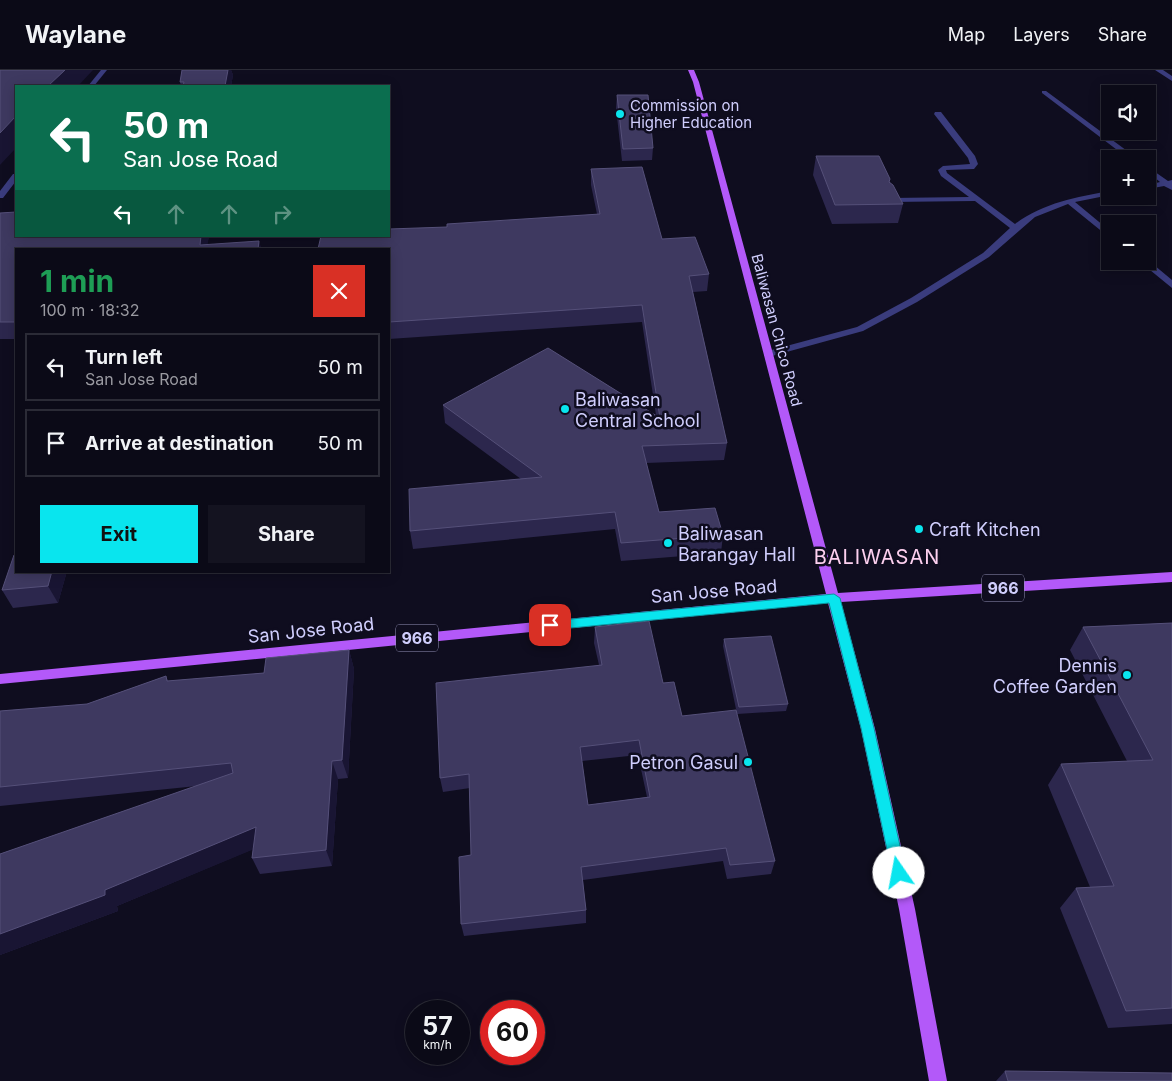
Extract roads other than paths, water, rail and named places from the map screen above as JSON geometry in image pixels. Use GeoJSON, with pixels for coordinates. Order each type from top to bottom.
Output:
{"type":"FeatureCollection","features":[{"type":"Feature","properties":{"kind":"main road","name":"Baliwasan Chico Road"},"geometry":{"type":"LineString","coordinates":[[691,70],[698,90],[868,728],[905,899],[938,1081]]}},
{"type":"Feature","properties":{"kind":"main road","name":"966"},"geometry":{"type":"LineString","coordinates":[[834,598],[1172,577]]}},
{"type":"Feature","properties":{"kind":"main road","name":"San Jose Road"},"geometry":{"type":"LineString","coordinates":[[0,679],[834,598]]}},
{"type":"Feature","properties":{"kind":"street"},"geometry":{"type":"LineString","coordinates":[[92,85],[104,70]]}},
{"type":"Feature","properties":{"kind":"street"},"geometry":{"type":"LineString","coordinates":[[1158,70],[1172,79]]}},
{"type":"Feature","properties":{"kind":"street"},"geometry":{"type":"LineString","coordinates":[[1044,92],[1122,150]]}},
{"type":"Feature","properties":{"kind":"street"},"geometry":{"type":"LineString","coordinates":[[938,114],[974,162],[971,167],[946,168],[942,172],[1014,228]]}},
{"type":"Feature","properties":{"kind":"street"},"geometry":{"type":"LineString","coordinates":[[1156,174],[1170,184]]}},
{"type":"Feature","properties":{"kind":"street"},"geometry":{"type":"LineString","coordinates":[[0,196],[15,177]]}},
{"type":"Feature","properties":{"kind":"street"},"geometry":{"type":"LineString","coordinates":[[1156,186],[1170,184]]}},
{"type":"Feature","properties":{"kind":"street"},"geometry":{"type":"LineString","coordinates":[[768,354],[842,335],[881,318],[986,255],[1014,228],[1039,212],[1068,201],[1101,195]]}},
{"type":"Feature","properties":{"kind":"street"},"geometry":{"type":"LineString","coordinates":[[890,200],[975,199]]}},
{"type":"Feature","properties":{"kind":"street"},"geometry":{"type":"LineString","coordinates":[[1068,201],[1101,228]]}},
{"type":"Feature","properties":{"kind":"street"},"geometry":{"type":"LineString","coordinates":[[1154,270],[1172,285]]}},
{"type":"Feature","properties":{"kind":"place","name":"Commission on Higher Education"},"geometry":{"type":"Point","coordinates":[620,114]}},
{"type":"Feature","properties":{"kind":"place","name":"Baliwasan Central School"},"geometry":{"type":"Point","coordinates":[565,409]}},
{"type":"Feature","properties":{"kind":"place","name":"Craft Kitchen"},"geometry":{"type":"Point","coordinates":[919,529]}},
{"type":"Feature","properties":{"kind":"place","name":"Baliwasan Barangay Hall"},"geometry":{"type":"Point","coordinates":[668,543]}},
{"type":"Feature","properties":{"kind":"place","name":"Dennis Coffee Garden"},"geometry":{"type":"Point","coordinates":[1127,675]}},
{"type":"Feature","properties":{"kind":"place","name":"Petron Gasul"},"geometry":{"type":"Point","coordinates":[748,762]}},
{"type":"Feature","properties":{"kind":"district","name":"BALIWASAN"},"geometry":{"type":"Point","coordinates":[877,557]}}]}
